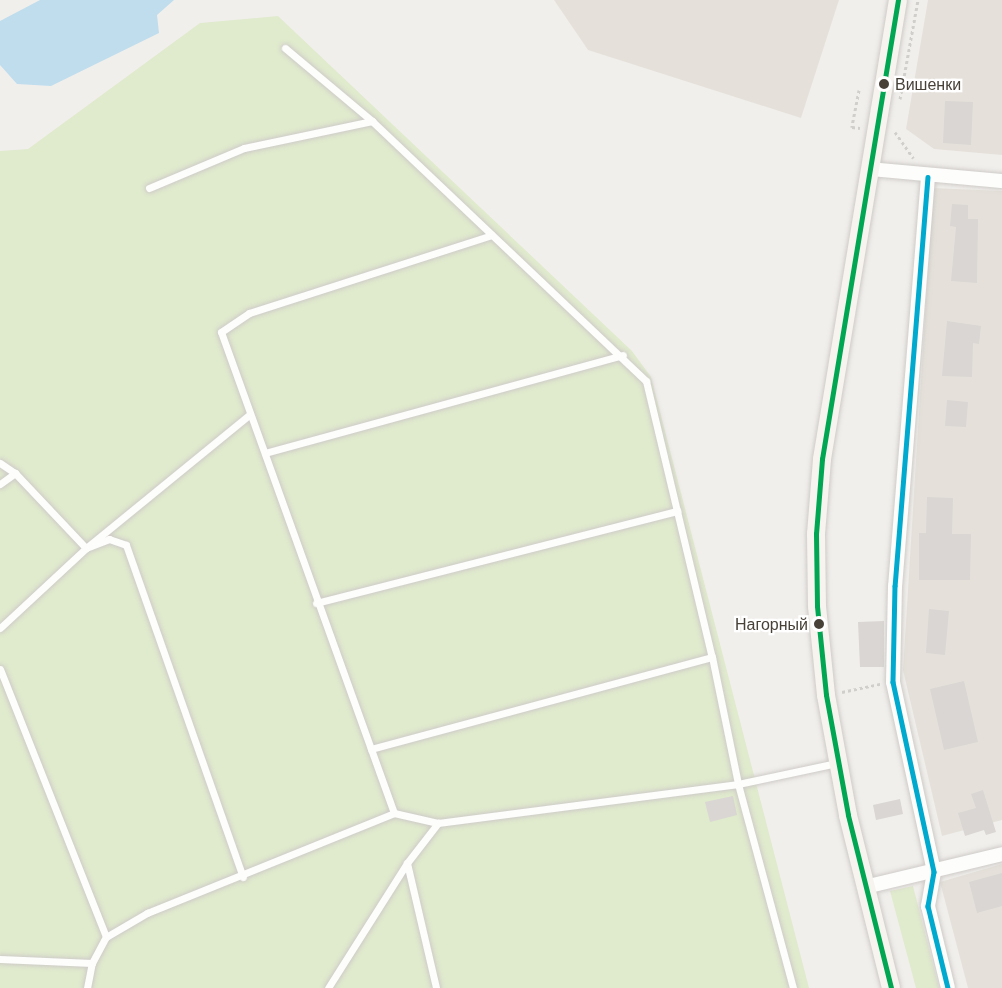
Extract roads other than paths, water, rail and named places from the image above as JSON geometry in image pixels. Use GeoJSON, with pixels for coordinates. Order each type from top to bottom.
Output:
{"type":"FeatureCollection","features":[{"type":"Feature","properties":{"kind":"main road"},"geometry":{"type":"LineString","coordinates":[[891,988],[837,763],[825,695],[817,606],[816,534],[822,459],[898,0]]}},
{"type":"Feature","properties":{"kind":"street"},"geometry":{"type":"LineString","coordinates":[[870,169],[928,177],[1002,181]]}},
{"type":"Feature","properties":{"kind":"street"},"geometry":{"type":"LineString","coordinates":[[928,177],[895,586],[893,682],[934,872],[928,906],[948,988]]}},
{"type":"Feature","properties":{"kind":"street"},"geometry":{"type":"LineString","coordinates":[[865,887],[1002,854]]}},
{"type":"Feature","properties":{"kind":"lane"},"geometry":{"type":"LineString","coordinates":[[285,48],[372,121],[623,355],[646,381],[712,657],[738,784],[793,988]]}},
{"type":"Feature","properties":{"kind":"lane"},"geometry":{"type":"LineString","coordinates":[[149,188],[244,148],[372,121]]}},
{"type":"Feature","properties":{"kind":"lane"},"geometry":{"type":"LineString","coordinates":[[394,813],[316,603],[221,332],[249,313],[492,235]]}},
{"type":"Feature","properties":{"kind":"lane"},"geometry":{"type":"LineString","coordinates":[[265,453],[623,355]]}},
{"type":"Feature","properties":{"kind":"lane"},"geometry":{"type":"LineString","coordinates":[[0,628],[86,548],[249,415]]}},
{"type":"Feature","properties":{"kind":"lane"},"geometry":{"type":"LineString","coordinates":[[0,463],[15,473],[86,548]]}},
{"type":"Feature","properties":{"kind":"lane"},"geometry":{"type":"LineString","coordinates":[[0,484],[15,473]]}},
{"type":"Feature","properties":{"kind":"lane"},"geometry":{"type":"LineString","coordinates":[[316,603],[677,511]]}},
{"type":"Feature","properties":{"kind":"lane"},"geometry":{"type":"LineString","coordinates":[[86,548],[108,539],[126,545],[243,877]]}},
{"type":"Feature","properties":{"kind":"lane"},"geometry":{"type":"LineString","coordinates":[[371,749],[712,657]]}},
{"type":"Feature","properties":{"kind":"lane"},"geometry":{"type":"LineString","coordinates":[[0,669],[106,937]]}},
{"type":"Feature","properties":{"kind":"lane"},"geometry":{"type":"LineString","coordinates":[[87,988],[92,963],[106,937],[147,913],[243,877],[394,813],[438,823],[738,784],[837,763]]}},
{"type":"Feature","properties":{"kind":"lane"},"geometry":{"type":"LineString","coordinates":[[328,988],[407,863],[438,823]]}},
{"type":"Feature","properties":{"kind":"lane"},"geometry":{"type":"LineString","coordinates":[[407,863],[436,988]]}},
{"type":"Feature","properties":{"kind":"lane"},"geometry":{"type":"LineString","coordinates":[[0,959],[92,963]]}},
{"type":"Feature","properties":{"kind":"water"},"geometry":{"type":"Polygon","coordinates":[[[40,0],[174,0],[157,15],[159,33],[51,86],[17,84],[0,65],[0,21],[40,0]]]}},
{"type":"Feature","properties":{"kind":"place","name":"Вишенки"},"geometry":{"type":"Point","coordinates":[884,84]}},
{"type":"Feature","properties":{"kind":"place","name":"Нагорный"},"geometry":{"type":"Point","coordinates":[819,624]}}]}
